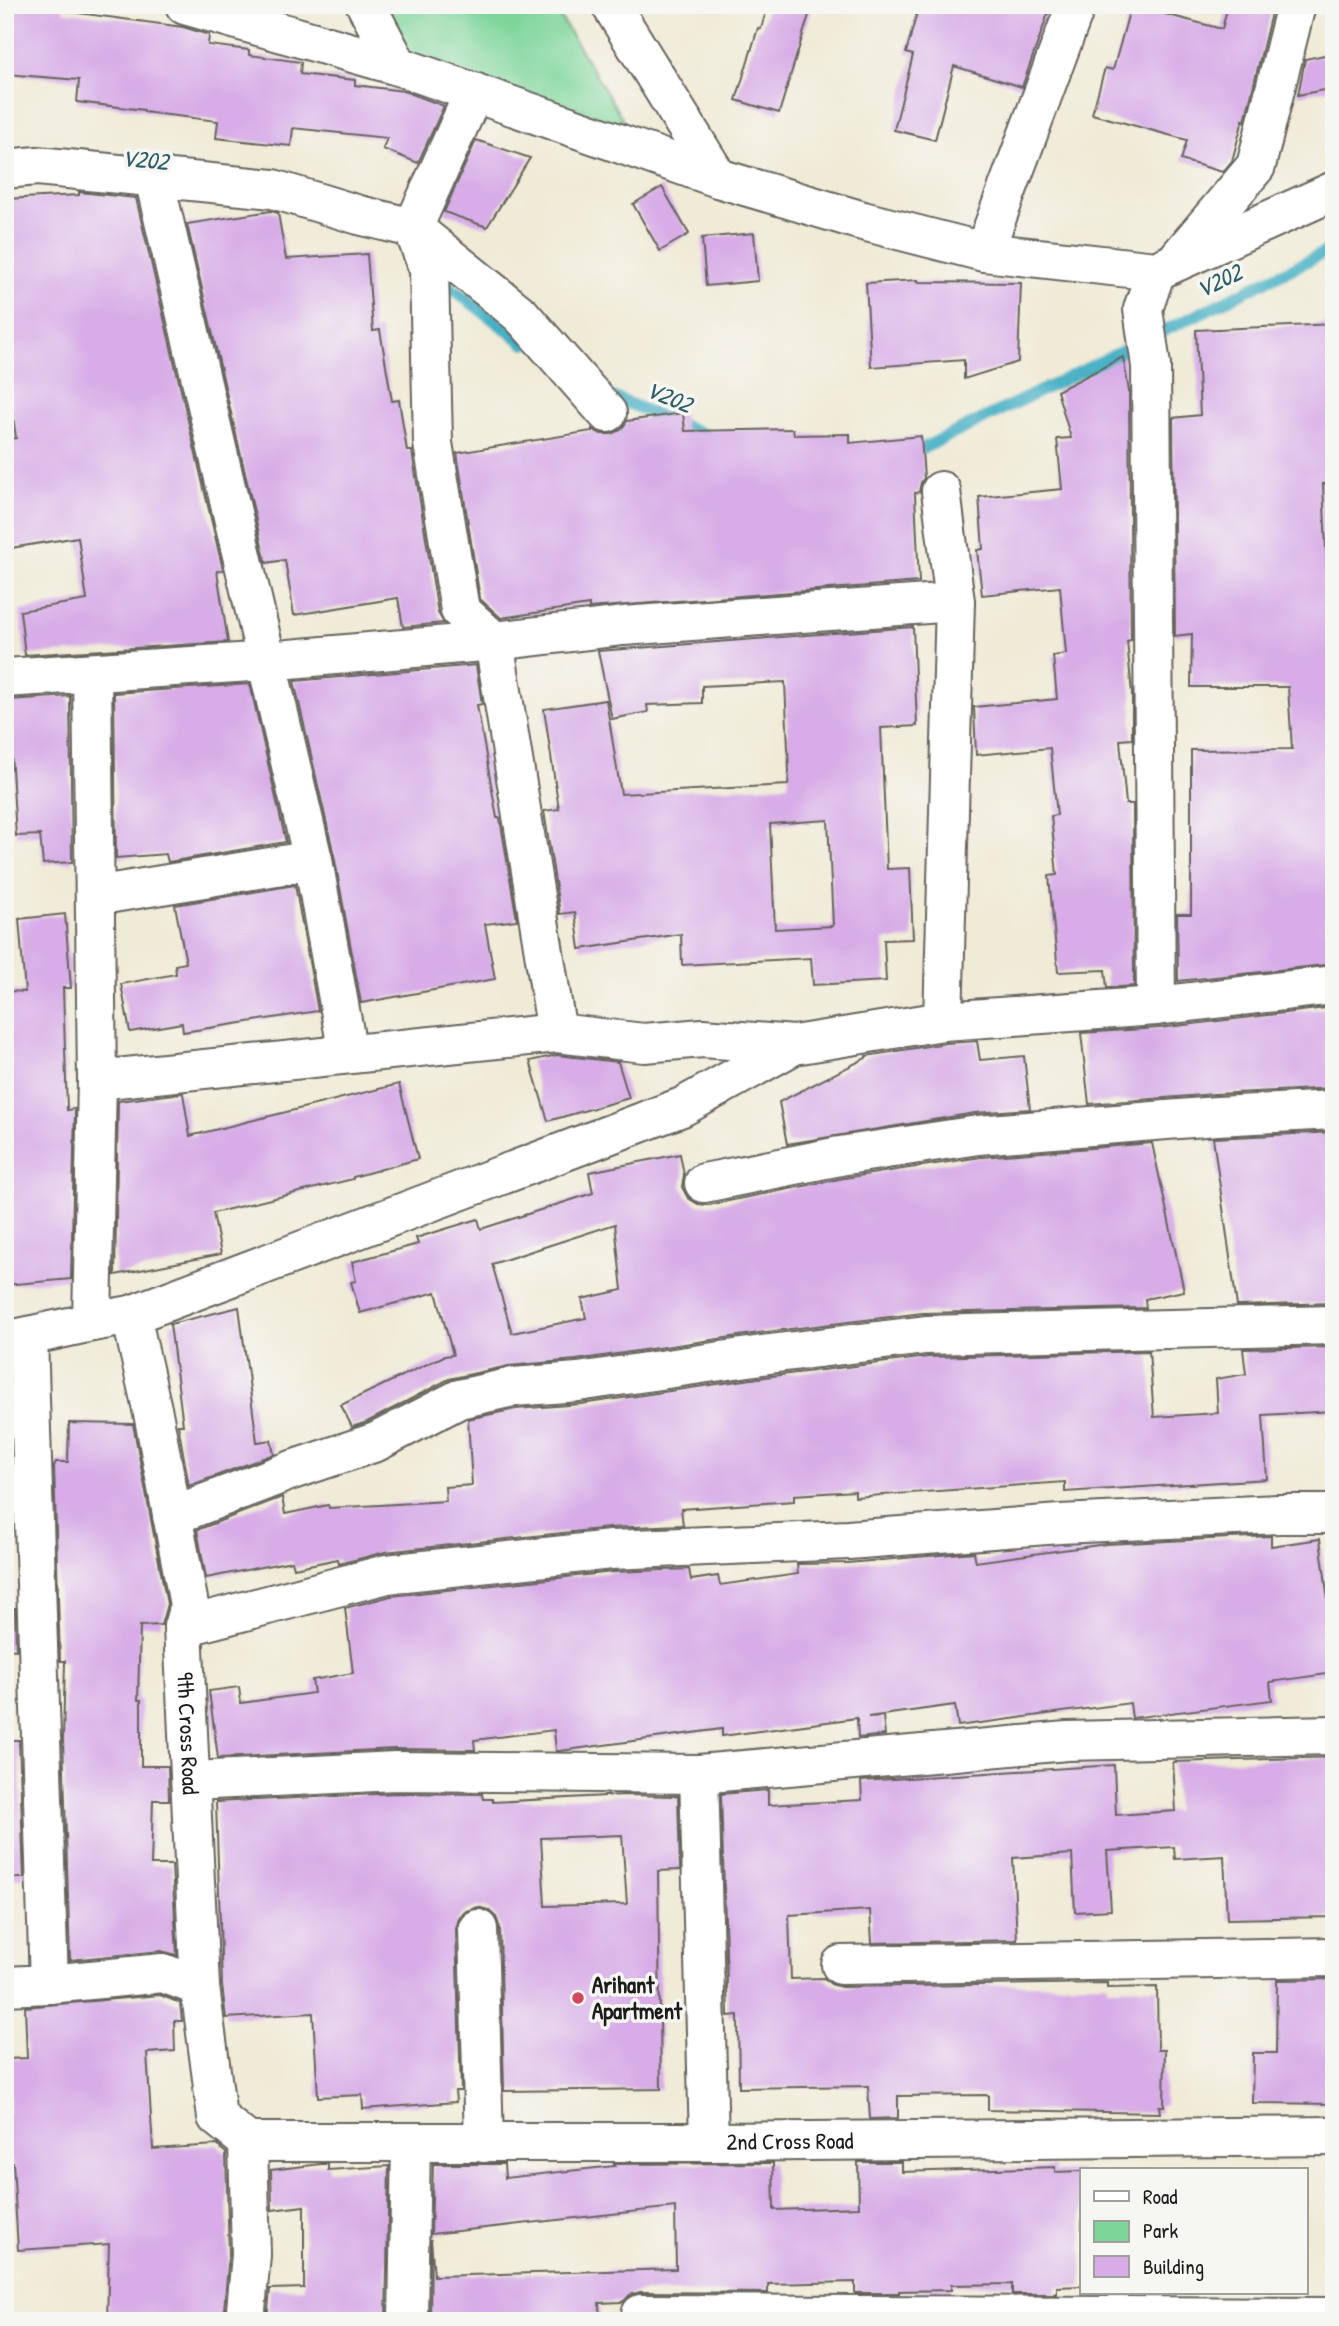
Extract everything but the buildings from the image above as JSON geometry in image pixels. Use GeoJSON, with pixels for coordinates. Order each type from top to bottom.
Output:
{"type":"FeatureCollection","features":[{"type":"Feature","properties":{"kind":"street"},"geometry":{"type":"LineString","coordinates":[[185,5],[398,66],[718,178],[863,221],[984,251],[1166,266],[1334,191]]}},
{"type":"Feature","properties":{"kind":"street"},"geometry":{"type":"LineString","coordinates":[[366,5],[398,66]]}},
{"type":"Feature","properties":{"kind":"street"},"geometry":{"type":"LineString","coordinates":[[611,5],[718,178]]}},
{"type":"Feature","properties":{"kind":"street"},"geometry":{"type":"LineString","coordinates":[[984,251],[1076,5]]}},
{"type":"Feature","properties":{"kind":"street"},"geometry":{"type":"LineString","coordinates":[[1156,1006],[1152,366],[1143,309],[1166,266],[1256,166],[1296,5]]}},
{"type":"Feature","properties":{"kind":"street"},"geometry":{"type":"LineString","coordinates":[[474,92],[413,228],[429,270],[433,443],[460,610],[494,642],[557,1033]]}},
{"type":"Feature","properties":{"kind":"street"},"geometry":{"type":"LineString","coordinates":[[5,169],[37,166],[273,189],[413,228],[521,315],[607,413]]}},
{"type":"Feature","properties":{"kind":"street"},"geometry":{"type":"LineString","coordinates":[[154,178],[313,860],[348,1054]]}},
{"type":"Feature","properties":{"kind":"street"},"geometry":{"type":"LineString","coordinates":[[942,491],[955,601],[943,1021]]}},
{"type":"Feature","properties":{"kind":"street"},"geometry":{"type":"LineString","coordinates":[[5,678],[494,642],[623,626],[955,601]]}},
{"type":"Feature","properties":{"kind":"street"},"geometry":{"type":"LineString","coordinates":[[92,673],[97,1080],[92,1322]]}},
{"type":"Feature","properties":{"kind":"street"},"geometry":{"type":"LineString","coordinates":[[95,896],[313,860]]}},
{"type":"Feature","properties":{"kind":"street"},"geometry":{"type":"LineString","coordinates":[[97,1080],[557,1033],[643,1043],[703,1038],[794,1045],[943,1021],[1156,1006],[1334,985]]}},
{"type":"Feature","properties":{"kind":"street"},"geometry":{"type":"LineString","coordinates":[[49,1984],[17,1339],[131,1315],[682,1107],[794,1045]]}},
{"type":"Feature","properties":{"kind":"street"},"geometry":{"type":"LineString","coordinates":[[704,1183],[840,1156],[978,1135],[1217,1116],[1334,1110]]}},
{"type":"Feature","properties":{"kind":"street","name":"9th Cross Road"},"geometry":{"type":"LineString","coordinates":[[131,1315],[154,1418],[189,1605],[183,1627],[200,1987],[218,2117],[248,2142]]}},
{"type":"Feature","properties":{"kind":"street"},"geometry":{"type":"LineString","coordinates":[[172,1516],[292,1470],[376,1442],[459,1399],[513,1387],[578,1382],[926,1335],[1334,1325]]}},
{"type":"Feature","properties":{"kind":"street"},"geometry":{"type":"LineString","coordinates":[[183,1627],[387,1574],[611,1550],[848,1540],[1088,1523],[1334,1514]]}},
{"type":"Feature","properties":{"kind":"street"},"geometry":{"type":"LineString","coordinates":[[192,1781],[396,1771],[699,1774],[1067,1741],[1334,1735]]}},
{"type":"Feature","properties":{"kind":"street"},"geometry":{"type":"LineString","coordinates":[[699,1774],[709,2142]]}},
{"type":"Feature","properties":{"kind":"street"},"geometry":{"type":"LineString","coordinates":[[478,1929],[484,2143]]}},
{"type":"Feature","properties":{"kind":"street"},"geometry":{"type":"LineString","coordinates":[[841,1965],[1334,1957]]}},
{"type":"Feature","properties":{"kind":"street"},"geometry":{"type":"LineString","coordinates":[[5,1986],[163,1973],[200,1987]]}},
{"type":"Feature","properties":{"kind":"street","name":"2nd Cross Road"},"geometry":{"type":"LineString","coordinates":[[248,2142],[709,2142],[1334,2136]]}},
{"type":"Feature","properties":{"kind":"street"},"geometry":{"type":"LineString","coordinates":[[245,2321],[251,2255],[248,2142]]}},
{"type":"Feature","properties":{"kind":"street"},"geometry":{"type":"LineString","coordinates":[[408,2321],[411,2143]]}},
{"type":"Feature","properties":{"kind":"street"},"geometry":{"type":"LineString","coordinates":[[641,2314],[1334,2317]]}},
{"type":"Feature","properties":{"kind":"green space"},"geometry":{"type":"Polygon","coordinates":[[[373,5],[553,5],[627,126],[410,59],[373,5]]]}},
{"type":"Feature","properties":{"kind":"waterway","name":"V202"},"geometry":{"type":"LineString","coordinates":[[909,452],[915,452],[1334,248]]}},
{"type":"Feature","properties":{"kind":"waterway","name":"V202"},"geometry":{"type":"LineString","coordinates":[[436,276],[525,344]]}},
{"type":"Feature","properties":{"kind":"waterway","name":"V202"},"geometry":{"type":"LineString","coordinates":[[608,395],[708,436]]}},
{"type":"Feature","properties":{"kind":"place","name":"Arihant Apartment"},"geometry":{"type":"Point","coordinates":[578,1998]}}]}
